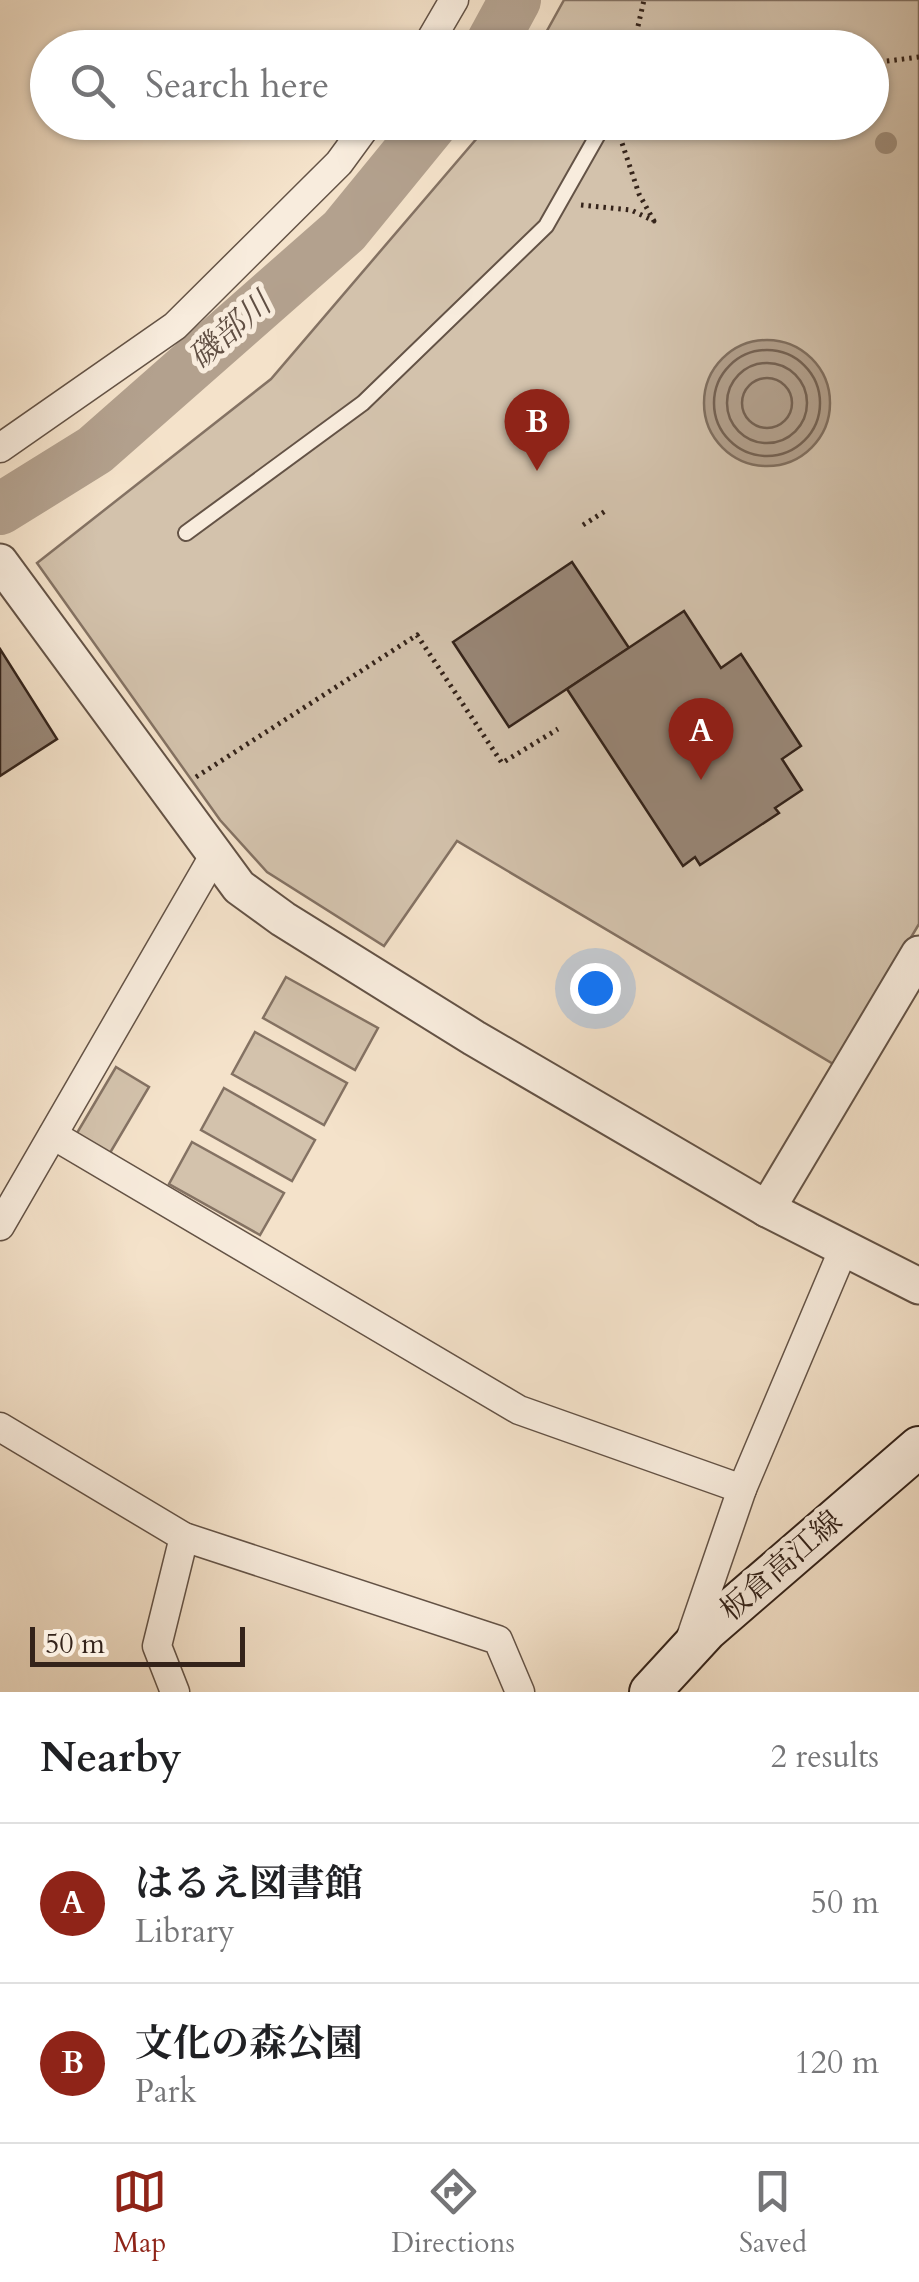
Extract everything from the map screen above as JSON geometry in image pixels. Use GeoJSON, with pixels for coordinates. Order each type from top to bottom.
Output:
{"type":"FeatureCollection","features":[{"type":"Feature","properties":{"kind":"main road","name":"板倉高江線"},"geometry":{"type":"LineString","coordinates":[[650,1692],[708,1630],[919,1448]]}},
{"type":"Feature","properties":{"kind":"street"},"geometry":{"type":"LineString","coordinates":[[436,30],[454,0]]}},
{"type":"Feature","properties":{"kind":"street"},"geometry":{"type":"LineString","coordinates":[[0,448],[175,326],[339,163],[356,140]]}},
{"type":"Feature","properties":{"kind":"street"},"geometry":{"type":"LineString","coordinates":[[0,562],[239,887],[283,920],[474,1038],[767,1209],[919,1286]]}},
{"type":"Feature","properties":{"kind":"street"},"geometry":{"type":"LineString","coordinates":[[0,1226],[214,854]]}},
{"type":"Feature","properties":{"kind":"street"},"geometry":{"type":"LineString","coordinates":[[767,1209],[919,954]]}},
{"type":"Feature","properties":{"kind":"street"},"geometry":{"type":"LineString","coordinates":[[52,1135],[519,1410],[742,1488]]}},
{"type":"Feature","properties":{"kind":"street"},"geometry":{"type":"LineString","coordinates":[[685,1654],[742,1488],[844,1248]]}},
{"type":"Feature","properties":{"kind":"street"},"geometry":{"type":"LineString","coordinates":[[0,1427],[184,1537],[498,1640],[520,1692]]}},
{"type":"Feature","properties":{"kind":"street"},"geometry":{"type":"LineString","coordinates":[[175,1692],[157,1646],[184,1537]]}},
{"type":"Feature","properties":{"kind":"lane"},"geometry":{"type":"LineString","coordinates":[[186,533],[363,403],[546,226],[595,140]]}},
{"type":"Feature","properties":{"kind":"path"},"geometry":{"type":"LineString","coordinates":[[637,30],[644,0]]}},
{"type":"Feature","properties":{"kind":"path"},"geometry":{"type":"LineString","coordinates":[[889,61],[917,59]]}},
{"type":"Feature","properties":{"kind":"path"},"geometry":{"type":"LineString","coordinates":[[558,208],[610,206],[631,210],[654,222],[638,194],[622,140]]}},
{"type":"Feature","properties":{"kind":"path"},"geometry":{"type":"LineString","coordinates":[[583,526],[607,510]]}},
{"type":"Feature","properties":{"kind":"path"},"geometry":{"type":"LineString","coordinates":[[170,793],[417,635],[502,763],[558,729]]}},
{"type":"Feature","properties":{"kind":"shaded area"},"geometry":{"type":"Polygon","coordinates":[[[564,0],[919,0],[919,924],[835,1065],[457,841],[384,946],[267,872],[220,820],[37,563],[271,379],[475,140],[889,140],[889,30],[547,30],[564,0]]]}},
{"type":"Feature","properties":{"kind":"shaded area"},"geometry":{"type":"Polygon","coordinates":[[[286,977],[378,1028],[355,1070],[263,1018],[286,977]]]}},
{"type":"Feature","properties":{"kind":"shaded area"},"geometry":{"type":"Polygon","coordinates":[[[255,1032],[347,1083],[324,1125],[232,1074],[255,1032]]]}},
{"type":"Feature","properties":{"kind":"shaded area"},"geometry":{"type":"Polygon","coordinates":[[[116,1067],[149,1087],[107,1158],[74,1138],[116,1067]]]}},
{"type":"Feature","properties":{"kind":"shaded area"},"geometry":{"type":"Polygon","coordinates":[[[224,1088],[315,1140],[292,1181],[201,1130],[224,1088]]]}},
{"type":"Feature","properties":{"kind":"shaded area"},"geometry":{"type":"Polygon","coordinates":[[[192,1142],[284,1193],[260,1235],[169,1184],[192,1142]]]}},
{"type":"Feature","properties":{"kind":"water"},"geometry":{"type":"Polygon","coordinates":[[[767,340],[791,345],[811,359],[825,379],[830,403],[825,427],[811,447],[791,461],[767,466],[743,461],[723,447],[709,427],[704,403],[709,379],[723,359],[743,345],[767,340]]]}},
{"type":"Feature","properties":{"kind":"building"},"geometry":{"type":"Polygon","coordinates":[[[572,562],[629,648],[509,727],[453,642],[572,562]]]}},
{"type":"Feature","properties":{"kind":"building"},"geometry":{"type":"Polygon","coordinates":[[[684,611],[721,668],[741,654],[801,746],[782,759],[802,790],[775,808],[779,813],[700,865],[695,857],[683,866],[567,689],[684,611]]]}},
{"type":"Feature","properties":{"kind":"building"},"geometry":{"type":"Polygon","coordinates":[[[0,649],[57,739],[0,776],[0,649]]]}},
{"type":"Feature","properties":{"kind":"waterway","name":"磯部川"},"geometry":{"type":"LineString","coordinates":[[499,30],[515,0]]}},
{"type":"Feature","properties":{"kind":"waterway","name":"磯部川"},"geometry":{"type":"LineString","coordinates":[[0,509],[95,450],[344,231],[418,140]]}},
{"type":"Feature","properties":{"kind":"place","name":"文化の森公園"},"geometry":{"type":"Point","coordinates":[537,471]}},
{"type":"Feature","properties":{"kind":"place","name":"はるえ図書館"},"geometry":{"type":"Point","coordinates":[701,780]}}]}
